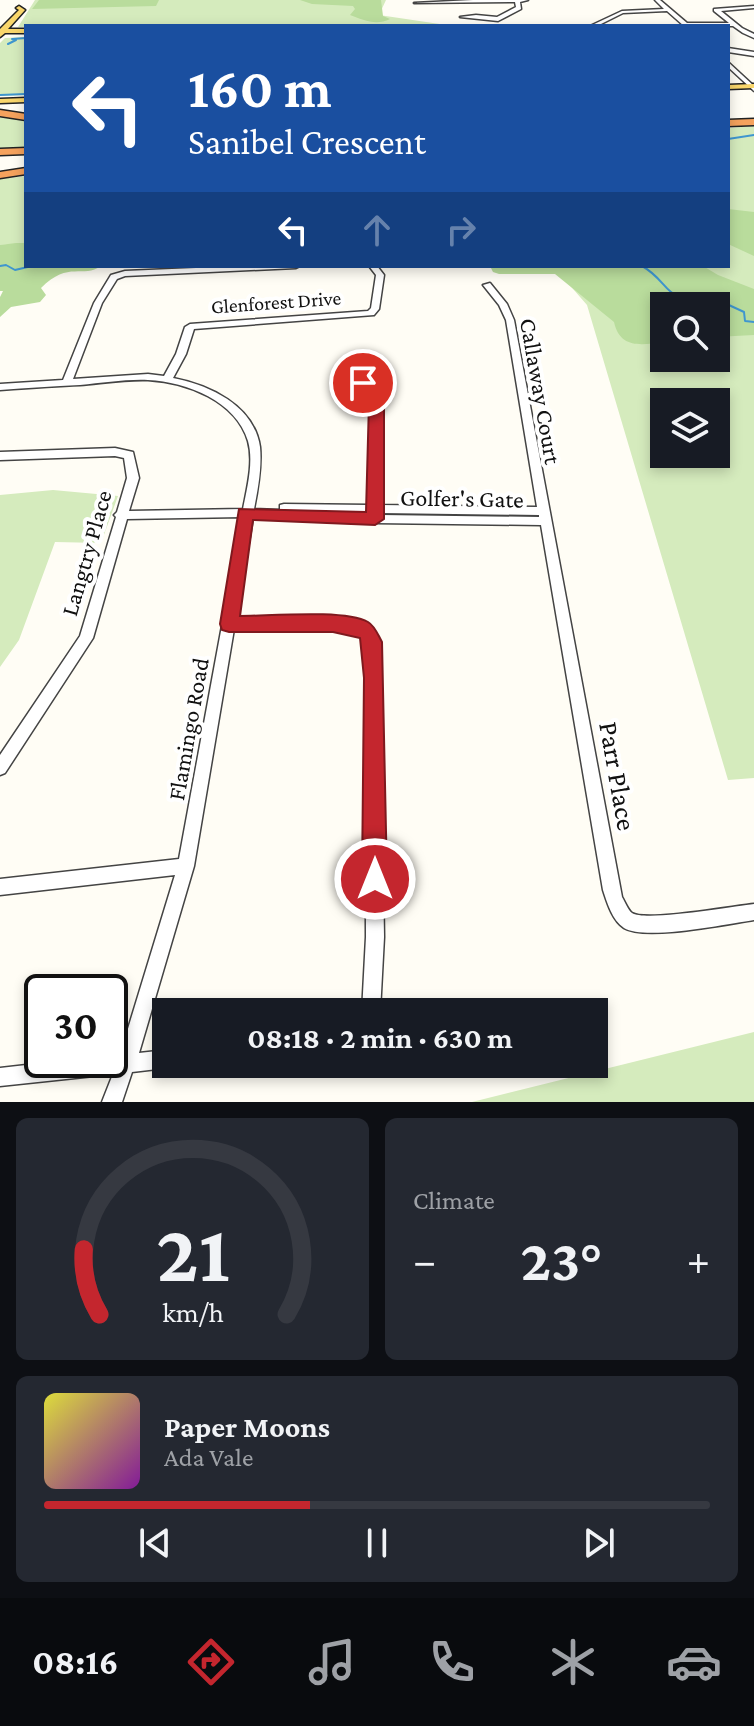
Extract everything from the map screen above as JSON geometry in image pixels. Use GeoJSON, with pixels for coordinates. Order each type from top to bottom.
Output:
{"type":"FeatureCollection","features":[{"type":"Feature","properties":{"kind":"highway"},"geometry":{"type":"LineString","coordinates":[[730,113],[754,111]]}},
{"type":"Feature","properties":{"kind":"highway"},"geometry":{"type":"LineString","coordinates":[[0,113],[24,117]]}},
{"type":"Feature","properties":{"kind":"highway"},"geometry":{"type":"LineString","coordinates":[[730,123],[754,122]]}},
{"type":"Feature","properties":{"kind":"highway"},"geometry":{"type":"LineString","coordinates":[[0,152],[24,151]]}},
{"type":"Feature","properties":{"kind":"highway"},"geometry":{"type":"LineString","coordinates":[[0,162],[24,161]]}},
{"type":"Feature","properties":{"kind":"highway"},"geometry":{"type":"LineString","coordinates":[[0,175],[24,171]]}},
{"type":"Feature","properties":{"kind":"main road"},"geometry":{"type":"LineString","coordinates":[[1,31],[22,10],[19,8],[26,0]]}},
{"type":"Feature","properties":{"kind":"main road"},"geometry":{"type":"LineString","coordinates":[[1,31],[24,33]]}},
{"type":"Feature","properties":{"kind":"main road"},"geometry":{"type":"LineString","coordinates":[[730,89],[753,88]]}},
{"type":"Feature","properties":{"kind":"main road"},"geometry":{"type":"LineString","coordinates":[[0,101],[24,100]]}},
{"type":"Feature","properties":{"kind":"street"},"geometry":{"type":"LineString","coordinates":[[476,17],[502,18],[519,8],[517,0]]}},
{"type":"Feature","properties":{"kind":"street"},"geometry":{"type":"LineString","coordinates":[[416,12],[416,2],[526,0]]}},
{"type":"Feature","properties":{"kind":"street"},"geometry":{"type":"LineString","coordinates":[[657,0],[686,24]]}},
{"type":"Feature","properties":{"kind":"street"},"geometry":{"type":"LineString","coordinates":[[754,7],[716,10],[747,35],[754,36]]}},
{"type":"Feature","properties":{"kind":"street"},"geometry":{"type":"LineString","coordinates":[[597,24],[622,12],[667,10]]}},
{"type":"Feature","properties":{"kind":"street"},"geometry":{"type":"LineString","coordinates":[[730,24],[736,24]]}},
{"type":"Feature","properties":{"kind":"street"},"geometry":{"type":"LineString","coordinates":[[730,50],[754,54]]}},
{"type":"Feature","properties":{"kind":"street"},"geometry":{"type":"LineString","coordinates":[[730,66],[753,88]]}},
{"type":"Feature","properties":{"kind":"street","name":"Glenforest Drive"},"geometry":{"type":"LineString","coordinates":[[67,381],[91,317],[114,277],[253,268]]}},
{"type":"Feature","properties":{"kind":"street","name":"Glenforest Drive"},"geometry":{"type":"LineString","coordinates":[[167,379],[190,327],[371,313],[377,303],[380,275],[375,268]]}},
{"type":"Feature","properties":{"kind":"street","name":"Callaway Court"},"geometry":{"type":"LineString","coordinates":[[487,285],[503,304],[510,320],[543,516]]}},
{"type":"Feature","properties":{"kind":"street","name":"Flamingo Road"},"geometry":{"type":"LineString","coordinates":[[0,387],[67,381],[167,379],[196,386],[221,399],[241,417],[254,442],[253,485],[186,866],[128,1057]]}},
{"type":"Feature","properties":{"kind":"street"},"geometry":{"type":"LineString","coordinates":[[363,383],[376,401],[375,514]]}},
{"type":"Feature","properties":{"kind":"street","name":"Langtry Place"},"geometry":{"type":"LineString","coordinates":[[0,456],[90,450],[124,453],[132,460],[133,478],[86,638],[0,768]]}},
{"type":"Feature","properties":{"kind":"street","name":"Golfer's Gate"},"geometry":{"type":"LineString","coordinates":[[120,515],[543,516]]}},
{"type":"Feature","properties":{"kind":"street","name":"Parr Place"},"geometry":{"type":"LineString","coordinates":[[543,516],[611,890],[619,909],[630,922],[656,925],[754,912]]}},
{"type":"Feature","properties":{"kind":"street"},"geometry":{"type":"LineString","coordinates":[[229,624],[349,626],[361,628],[372,642],[375,937],[372,998]]}},
{"type":"Feature","properties":{"kind":"street"},"geometry":{"type":"LineString","coordinates":[[0,887],[186,866]]}},
{"type":"Feature","properties":{"kind":"street"},"geometry":{"type":"LineString","coordinates":[[128,1064],[152,1061]]}},
{"type":"Feature","properties":{"kind":"street"},"geometry":{"type":"LineString","coordinates":[[0,1077],[24,1075]]}},
{"type":"Feature","properties":{"kind":"street","name":"Flamingo Road"},"geometry":{"type":"LineString","coordinates":[[112,1102],[121,1078]]}},
{"type":"Feature","properties":{"kind":"green space"},"geometry":{"type":"Polygon","coordinates":[[[35,0],[386,0],[379,15],[440,24],[24,24],[24,27],[18,27],[35,0]]]}},
{"type":"Feature","properties":{"kind":"green space"},"geometry":{"type":"Polygon","coordinates":[[[39,0],[159,0],[156,6],[32,9],[39,0]]]}},
{"type":"Feature","properties":{"kind":"green space"},"geometry":{"type":"Polygon","coordinates":[[[300,0],[381,0],[383,16],[390,19],[370,22],[350,15],[355,9],[353,6],[312,4],[300,0]]]}},
{"type":"Feature","properties":{"kind":"green space"},"geometry":{"type":"Polygon","coordinates":[[[24,37],[24,95],[0,96],[0,43],[5,38],[24,37]]]}},
{"type":"Feature","properties":{"kind":"green space"},"geometry":{"type":"Polygon","coordinates":[[[0,115],[24,120],[24,148],[0,149],[0,115]]]}},
{"type":"Feature","properties":{"kind":"green space"},"geometry":{"type":"Polygon","coordinates":[[[754,126],[754,778],[728,780],[587,305],[555,268],[730,268],[730,128],[754,126]]]}},
{"type":"Feature","properties":{"kind":"green space"},"geometry":{"type":"Polygon","coordinates":[[[24,176],[24,244],[0,245],[0,179],[24,176]]]}},
{"type":"Feature","properties":{"kind":"green space"},"geometry":{"type":"Polygon","coordinates":[[[730,209],[754,212],[754,256],[730,245],[730,209]]]}},
{"type":"Feature","properties":{"kind":"green space"},"geometry":{"type":"Polygon","coordinates":[[[24,243],[24,268],[98,268],[60,275],[41,288],[46,295],[40,302],[11,307],[0,317],[3,291],[0,291],[0,245],[24,243]]]}},
{"type":"Feature","properties":{"kind":"green space"},"geometry":{"type":"Polygon","coordinates":[[[491,268],[706,268],[754,289],[754,335],[730,336],[730,292],[650,292],[650,344],[633,343],[621,337],[614,322],[555,274],[499,274],[491,268]]]}},
{"type":"Feature","properties":{"kind":"green space"},"geometry":{"type":"Polygon","coordinates":[[[53,490],[118,496],[101,543],[55,542],[19,640],[0,667],[0,495],[53,490]]]}},
{"type":"Feature","properties":{"kind":"green space"},"geometry":{"type":"Polygon","coordinates":[[[754,1032],[754,1102],[472,1102],[569,1078],[608,1078],[608,1068],[754,1032]]]}},
{"type":"Feature","properties":{"kind":"waterway"},"geometry":{"type":"LineString","coordinates":[[8,44],[16,40],[12,39],[24,38]]}},
{"type":"Feature","properties":{"kind":"waterway"},"geometry":{"type":"LineString","coordinates":[[0,95],[24,94]]}},
{"type":"Feature","properties":{"kind":"waterway"},"geometry":{"type":"LineString","coordinates":[[730,139],[754,135]]}},
{"type":"Feature","properties":{"kind":"waterway"},"geometry":{"type":"LineString","coordinates":[[0,266],[6,265],[15,270],[24,268]]}},
{"type":"Feature","properties":{"kind":"waterway"},"geometry":{"type":"LineString","coordinates":[[645,268],[675,295],[692,297],[705,294],[744,312],[745,321],[754,322]]}},
{"type":"Feature","properties":{"kind":"route"},"geometry":{"type":"LineString","coordinates":[[363,383],[376,401],[375,519],[246,513],[229,624],[333,624],[361,628],[367,632],[372,642],[374,678],[375,879]]}}]}
